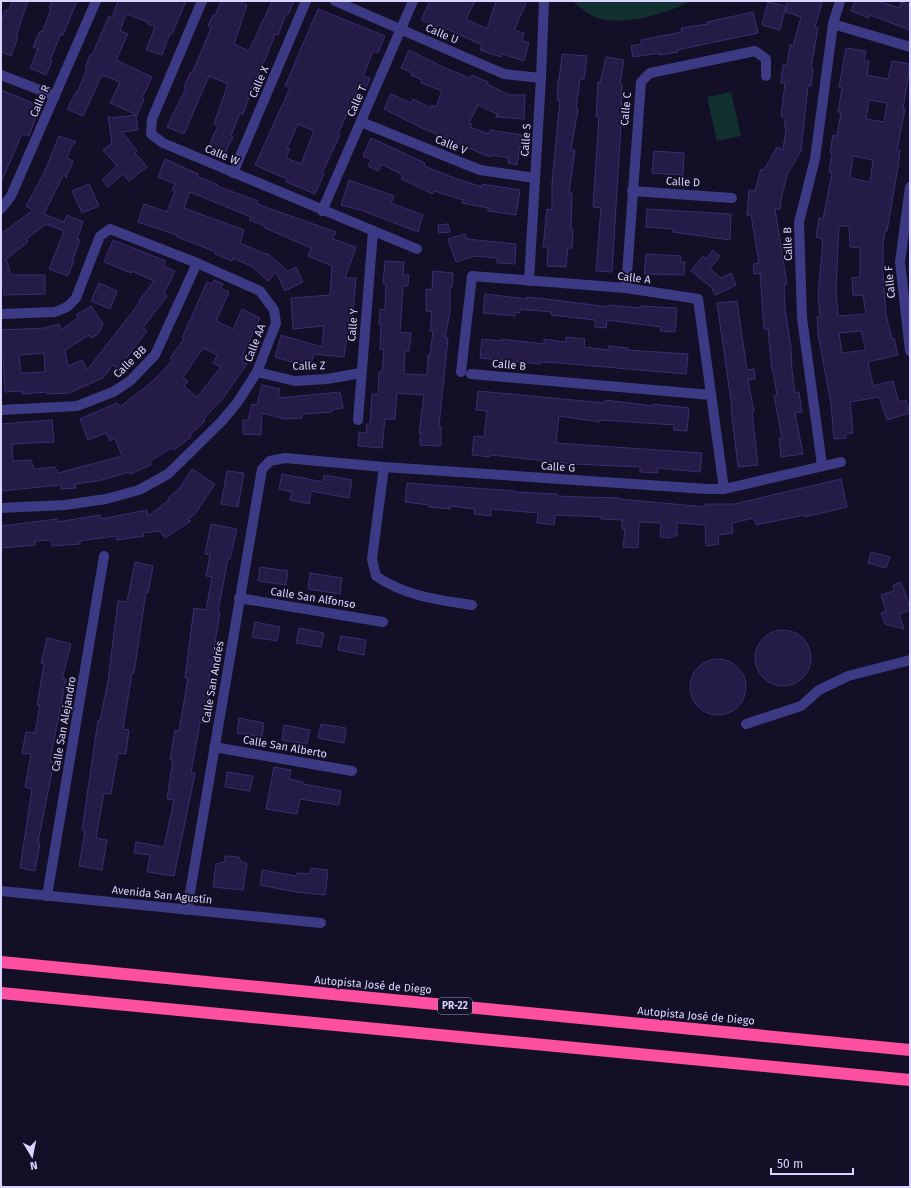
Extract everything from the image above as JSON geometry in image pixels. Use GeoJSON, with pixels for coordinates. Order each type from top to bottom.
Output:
{"type":"FeatureCollection","features":[{"type":"Feature","properties":{"kind":"highway","name":"Autopista José de Diego"},"geometry":{"type":"LineString","coordinates":[[1,962],[910,1050]]}},
{"type":"Feature","properties":{"kind":"highway"},"geometry":{"type":"LineString","coordinates":[[1,993],[910,1080]]}},
{"type":"Feature","properties":{"kind":"street","name":"Calle R"},"geometry":{"type":"LineString","coordinates":[[1,209],[11,196],[96,1]]}},
{"type":"Feature","properties":{"kind":"street","name":"Calle W"},"geometry":{"type":"LineString","coordinates":[[202,1],[152,119],[151,134],[163,143],[322,211],[417,249]]}},
{"type":"Feature","properties":{"kind":"street","name":"Calle X"},"geometry":{"type":"LineString","coordinates":[[233,173],[306,1]]}},
{"type":"Feature","properties":{"kind":"street","name":"Calle U"},"geometry":{"type":"LineString","coordinates":[[335,1],[504,74],[542,78]]}},
{"type":"Feature","properties":{"kind":"street","name":"Calle T"},"geometry":{"type":"LineString","coordinates":[[322,211],[413,1]]}},
{"type":"Feature","properties":{"kind":"street","name":"Calle S"},"geometry":{"type":"LineString","coordinates":[[529,281],[542,78],[544,1]]}},
{"type":"Feature","properties":{"kind":"street","name":"Calle B"},"geometry":{"type":"LineString","coordinates":[[822,465],[802,318],[799,222],[815,159],[833,24],[840,1]]}},
{"type":"Feature","properties":{"kind":"street"},"geometry":{"type":"LineString","coordinates":[[833,24],[910,47]]}},
{"type":"Feature","properties":{"kind":"street","name":"Calle C"},"geometry":{"type":"LineString","coordinates":[[626,288],[641,82],[650,73],[755,51],[766,59],[766,76]]}},
{"type":"Feature","properties":{"kind":"street"},"geometry":{"type":"LineString","coordinates":[[1,75],[55,96]]}},
{"type":"Feature","properties":{"kind":"street","name":"Calle V"},"geometry":{"type":"LineString","coordinates":[[361,122],[480,170],[535,178]]}},
{"type":"Feature","properties":{"kind":"street","name":"Calle F"},"geometry":{"type":"LineString","coordinates":[[910,187],[900,262],[910,347]]}},
{"type":"Feature","properties":{"kind":"street","name":"Calle D"},"geometry":{"type":"LineString","coordinates":[[632,191],[732,198]]}},
{"type":"Feature","properties":{"kind":"street","name":"Calle AA"},"geometry":{"type":"LineString","coordinates":[[1,314],[55,312],[67,307],[76,298],[100,236],[110,229],[198,263],[260,291],[274,310],[276,323],[257,372],[237,403],[168,474],[139,490],[106,499],[66,505],[1,508]]}},
{"type":"Feature","properties":{"kind":"street","name":"Calle Y"},"geometry":{"type":"LineString","coordinates":[[358,420],[372,231]]}},
{"type":"Feature","properties":{"kind":"street","name":"Calle BB"},"geometry":{"type":"LineString","coordinates":[[1,410],[77,406],[113,392],[130,381],[156,355],[198,263]]}},
{"type":"Feature","properties":{"kind":"street","name":"Calle A"},"geometry":{"type":"LineString","coordinates":[[466,373],[472,276],[626,288],[698,299],[724,489]]}},
{"type":"Feature","properties":{"kind":"street","name":"Calle Z"},"geometry":{"type":"LineString","coordinates":[[257,372],[295,381],[362,373]]}},
{"type":"Feature","properties":{"kind":"street","name":"Calle B"},"geometry":{"type":"LineString","coordinates":[[466,373],[711,395]]}},
{"type":"Feature","properties":{"kind":"street","name":"Calle G"},"geometry":{"type":"LineString","coordinates":[[270,461],[285,458],[384,467],[724,489],[822,465],[841,462]]}},
{"type":"Feature","properties":{"kind":"street","name":"Calle San Andrés"},"geometry":{"type":"LineString","coordinates":[[187,910],[262,470],[270,461]]}},
{"type":"Feature","properties":{"kind":"street"},"geometry":{"type":"LineString","coordinates":[[384,467],[372,559],[376,576],[389,585],[421,597],[472,605]]}},
{"type":"Feature","properties":{"kind":"street","name":"Calle San Alejandro"},"geometry":{"type":"LineString","coordinates":[[47,896],[104,556]]}},
{"type":"Feature","properties":{"kind":"street","name":"Calle San Alfonso"},"geometry":{"type":"LineString","coordinates":[[239,598],[383,622]]}},
{"type":"Feature","properties":{"kind":"street"},"geometry":{"type":"LineString","coordinates":[[746,724],[801,706],[819,690],[848,676],[910,660]]}},
{"type":"Feature","properties":{"kind":"street","name":"Calle San Alberto"},"geometry":{"type":"LineString","coordinates":[[214,747],[352,771]]}},
{"type":"Feature","properties":{"kind":"street","name":"Avenida San Agustín"},"geometry":{"type":"LineString","coordinates":[[1,891],[321,923]]}},
{"type":"Feature","properties":{"kind":"green space"},"geometry":{"type":"Polygon","coordinates":[[[572,1],[692,1],[671,10],[648,17],[612,20],[597,18],[586,12],[572,1]]]}},
{"type":"Feature","properties":{"kind":"green space"},"geometry":{"type":"Polygon","coordinates":[[[731,92],[741,136],[717,141],[707,97],[731,92]]]}},
{"type":"Feature","properties":{"kind":"building"},"geometry":{"type":"Polygon","coordinates":[[[13,1],[28,1],[11,56],[1,52],[1,22],[5,10],[8,11],[13,1]]]}},
{"type":"Feature","properties":{"kind":"building"},"geometry":{"type":"Polygon","coordinates":[[[52,1],[77,1],[63,35],[61,34],[50,60],[52,61],[46,75],[30,68],[38,49],[33,47],[40,31],[42,32],[51,9],[49,8],[52,1]]]}},
{"type":"Feature","properties":{"kind":"building"},"geometry":{"type":"Polygon","coordinates":[[[118,1],[186,1],[172,34],[170,33],[162,55],[146,50],[155,27],[147,24],[148,22],[126,14],[120,31],[128,34],[116,60],[152,77],[142,98],[144,99],[137,115],[110,103],[120,82],[102,75],[83,116],[67,109],[76,92],[77,93],[87,69],[85,68],[90,55],[92,55],[109,16],[112,18],[118,1]]]}},
{"type":"Feature","properties":{"kind":"building"},"geometry":{"type":"Polygon","coordinates":[[[221,1],[238,1],[247,5],[234,44],[249,51],[272,1],[294,1],[288,15],[286,14],[278,35],[275,34],[265,60],[247,97],[249,98],[243,114],[240,113],[231,136],[233,137],[224,155],[208,147],[218,126],[214,124],[228,84],[209,76],[184,134],[167,127],[186,88],[184,87],[190,73],[192,73],[211,28],[208,26],[213,15],[215,16],[221,1]]]}},
{"type":"Feature","properties":{"kind":"building"},"geometry":{"type":"Polygon","coordinates":[[[430,1],[475,1],[466,19],[487,29],[496,1],[527,1],[514,30],[524,33],[522,41],[529,43],[524,61],[502,54],[501,57],[480,50],[482,45],[438,25],[437,27],[421,20],[430,1]]]}},
{"type":"Feature","properties":{"kind":"building"},"geometry":{"type":"Polygon","coordinates":[[[787,1],[815,1],[822,3],[815,27],[818,28],[811,68],[813,68],[811,86],[808,86],[801,151],[787,175],[780,209],[775,209],[787,284],[784,284],[785,308],[791,348],[795,393],[799,392],[802,412],[795,413],[803,454],[781,457],[779,438],[782,438],[774,396],[777,395],[772,371],[768,329],[764,329],[760,273],[754,274],[753,264],[759,263],[751,215],[747,215],[749,190],[755,191],[761,169],[764,170],[777,147],[783,150],[786,117],[781,117],[785,83],[781,83],[783,65],[787,65],[790,45],[793,46],[801,17],[786,12],[787,1]]]}},
{"type":"Feature","properties":{"kind":"building"},"geometry":{"type":"Polygon","coordinates":[[[855,1],[878,1],[899,8],[901,2],[910,5],[910,30],[870,15],[869,18],[851,11],[855,1]]]}},
{"type":"Feature","properties":{"kind":"building"},"geometry":{"type":"Polygon","coordinates":[[[768,2],[786,6],[780,30],[762,25],[768,2]]]}},
{"type":"Feature","properties":{"kind":"building"},"geometry":{"type":"Polygon","coordinates":[[[318,9],[385,36],[378,53],[373,51],[363,76],[370,78],[366,88],[359,86],[338,134],[340,135],[322,173],[324,174],[315,194],[286,182],[287,179],[255,165],[290,88],[285,86],[318,9]],[[298,124],[287,148],[290,149],[286,158],[301,164],[314,131],[298,124]]]}},
{"type":"Feature","properties":{"kind":"building"},"geometry":{"type":"Polygon","coordinates":[[[753,12],[758,33],[677,50],[678,52],[633,57],[631,46],[642,44],[641,40],[682,32],[681,28],[708,24],[707,22],[753,12]]]}},
{"type":"Feature","properties":{"kind":"building"},"geometry":{"type":"Polygon","coordinates":[[[846,48],[866,51],[864,61],[869,61],[867,75],[888,79],[892,61],[910,64],[903,109],[905,109],[897,150],[900,150],[898,167],[887,231],[885,231],[883,245],[886,315],[898,355],[868,362],[873,386],[893,381],[899,402],[906,400],[910,413],[887,420],[879,397],[850,402],[853,433],[846,434],[846,438],[834,439],[831,404],[818,334],[817,317],[820,317],[818,295],[823,239],[816,237],[819,218],[823,219],[832,173],[829,172],[832,153],[830,153],[833,135],[837,136],[841,112],[838,112],[842,88],[839,87],[846,48]],[[869,100],[866,119],[884,122],[887,103],[869,100]],[[853,156],[850,178],[870,182],[873,160],[853,156]],[[839,226],[836,289],[838,316],[866,314],[863,295],[853,296],[852,278],[860,277],[860,248],[850,247],[849,226],[839,226]],[[861,331],[839,333],[842,353],[866,350],[861,331]]]}},
{"type":"Feature","properties":{"kind":"building"},"geometry":{"type":"Polygon","coordinates":[[[409,50],[445,68],[470,78],[472,75],[488,82],[487,84],[509,95],[525,95],[524,119],[496,117],[497,114],[478,105],[469,123],[472,124],[470,127],[489,134],[490,130],[522,135],[517,165],[508,163],[509,158],[491,155],[490,157],[420,127],[384,109],[391,94],[411,103],[413,99],[431,108],[432,105],[436,107],[442,91],[421,83],[422,80],[401,68],[409,50]]]}},
{"type":"Feature","properties":{"kind":"building"},"geometry":{"type":"Polygon","coordinates":[[[562,54],[587,56],[584,79],[580,79],[576,109],[578,109],[571,150],[575,150],[569,193],[572,193],[571,230],[573,230],[572,248],[568,248],[566,267],[547,266],[548,247],[543,247],[547,209],[551,210],[552,206],[552,183],[560,100],[557,100],[558,80],[562,54]]]}},
{"type":"Feature","properties":{"kind":"building"},"geometry":{"type":"Polygon","coordinates":[[[606,57],[624,60],[620,84],[622,84],[621,126],[612,272],[596,271],[601,208],[593,207],[599,117],[596,117],[598,82],[600,83],[606,57]]]}},
{"type":"Feature","properties":{"kind":"building"},"geometry":{"type":"Polygon","coordinates":[[[1,90],[40,106],[29,136],[22,134],[1,182],[1,90]]]}},
{"type":"Feature","properties":{"kind":"building"},"geometry":{"type":"Polygon","coordinates":[[[136,115],[138,130],[122,132],[137,151],[135,153],[147,167],[129,181],[123,174],[108,187],[102,180],[117,166],[103,150],[112,143],[108,116],[111,118],[136,115]]]}},
{"type":"Feature","properties":{"kind":"building"},"geometry":{"type":"Polygon","coordinates":[[[59,136],[76,142],[72,145],[67,158],[73,161],[66,178],[64,174],[44,214],[64,222],[67,215],[83,222],[77,239],[80,240],[73,259],[74,260],[68,276],[49,269],[64,231],[46,224],[26,239],[28,242],[6,259],[11,275],[45,275],[45,294],[4,295],[4,286],[1,287],[1,234],[33,210],[26,206],[44,173],[59,136]]]}},
{"type":"Feature","properties":{"kind":"building"},"geometry":{"type":"Polygon","coordinates":[[[371,138],[425,163],[424,166],[452,177],[482,187],[482,184],[520,190],[516,215],[488,211],[488,208],[462,203],[463,200],[434,191],[433,194],[401,179],[403,175],[381,164],[378,171],[368,166],[371,160],[363,156],[371,138]]]}},
{"type":"Feature","properties":{"kind":"building"},"geometry":{"type":"Polygon","coordinates":[[[654,151],[684,153],[683,175],[652,173],[654,151]]]}},
{"type":"Feature","properties":{"kind":"building"},"geometry":{"type":"Polygon","coordinates":[[[165,159],[198,174],[197,176],[218,185],[217,186],[258,201],[257,204],[336,232],[333,239],[356,247],[345,278],[356,278],[351,337],[347,337],[344,357],[314,354],[310,367],[275,357],[281,335],[322,347],[324,326],[293,329],[291,298],[330,295],[332,266],[308,256],[311,248],[249,220],[251,217],[190,192],[184,208],[244,230],[240,243],[268,255],[267,253],[288,271],[296,267],[303,282],[285,291],[276,272],[268,281],[251,266],[233,258],[232,261],[215,254],[216,252],[177,237],[177,235],[138,222],[144,204],[167,212],[175,191],[172,190],[175,184],[158,177],[165,159]]]}},
{"type":"Feature","properties":{"kind":"building"},"geometry":{"type":"Polygon","coordinates":[[[349,180],[394,196],[391,203],[423,215],[418,232],[361,210],[341,205],[349,180]]]}},
{"type":"Feature","properties":{"kind":"building"},"geometry":{"type":"Polygon","coordinates":[[[89,184],[99,206],[82,213],[72,191],[89,184]]]}},
{"type":"Feature","properties":{"kind":"building"},"geometry":{"type":"Polygon","coordinates":[[[647,209],[731,214],[730,240],[673,232],[673,229],[646,227],[647,209]]]}},
{"type":"Feature","properties":{"kind":"building"},"geometry":{"type":"Polygon","coordinates":[[[448,224],[450,232],[439,233],[438,225],[448,224]]]}},
{"type":"Feature","properties":{"kind":"building"},"geometry":{"type":"Polygon","coordinates":[[[465,234],[467,239],[516,244],[515,264],[497,263],[497,258],[474,256],[456,262],[448,239],[465,234]]]}},
{"type":"Feature","properties":{"kind":"building"},"geometry":{"type":"Polygon","coordinates":[[[113,240],[166,261],[163,266],[175,271],[164,294],[167,296],[143,328],[147,331],[118,369],[113,365],[103,378],[69,393],[47,394],[47,392],[22,394],[22,391],[5,392],[3,356],[1,357],[1,330],[44,328],[59,324],[61,330],[78,318],[76,315],[91,306],[103,324],[98,334],[91,338],[89,335],[65,350],[68,366],[82,360],[87,370],[140,302],[139,301],[154,281],[132,271],[131,273],[104,262],[113,240]],[[44,353],[19,355],[21,373],[45,372],[44,353]]]}},
{"type":"Feature","properties":{"kind":"building"},"geometry":{"type":"Polygon","coordinates":[[[713,250],[720,256],[710,269],[721,278],[731,273],[736,285],[715,295],[712,288],[691,271],[703,256],[706,259],[713,250]]]}},
{"type":"Feature","properties":{"kind":"building"},"geometry":{"type":"Polygon","coordinates":[[[646,254],[681,256],[680,262],[685,262],[684,275],[644,274],[646,254]]]}},
{"type":"Feature","properties":{"kind":"building"},"geometry":{"type":"Polygon","coordinates":[[[385,261],[404,262],[403,275],[409,275],[408,286],[403,286],[400,332],[411,333],[409,351],[405,351],[404,374],[427,375],[428,355],[430,355],[433,331],[430,331],[432,312],[426,311],[426,289],[432,290],[433,271],[453,273],[452,287],[450,287],[450,312],[445,338],[448,338],[439,426],[441,426],[441,446],[420,445],[421,433],[419,433],[424,395],[397,393],[395,419],[385,419],[382,448],[358,446],[359,432],[366,433],[367,424],[370,424],[372,394],[378,395],[379,372],[382,372],[384,350],[380,349],[381,325],[379,325],[380,309],[385,310],[386,284],[383,284],[385,261]]]}},
{"type":"Feature","properties":{"kind":"building"},"geometry":{"type":"Polygon","coordinates":[[[214,280],[223,284],[221,288],[229,292],[216,321],[233,329],[242,309],[260,318],[243,355],[245,356],[242,362],[247,364],[223,398],[203,420],[205,421],[190,435],[191,437],[174,450],[172,448],[150,461],[151,465],[130,474],[129,472],[98,481],[75,484],[76,488],[61,489],[61,485],[1,491],[1,424],[52,420],[54,442],[12,444],[13,461],[31,460],[34,469],[55,467],[58,473],[122,456],[115,438],[110,441],[106,433],[88,440],[80,419],[117,403],[120,407],[153,381],[173,360],[170,358],[184,339],[182,338],[207,282],[212,284],[214,280]],[[203,348],[183,377],[188,382],[184,386],[197,397],[221,367],[213,363],[217,355],[203,348]]]}},
{"type":"Feature","properties":{"kind":"building"},"geometry":{"type":"Polygon","coordinates":[[[99,283],[117,291],[110,309],[91,301],[99,283]]]}},
{"type":"Feature","properties":{"kind":"building"},"geometry":{"type":"Polygon","coordinates":[[[485,294],[527,299],[527,297],[609,307],[609,305],[640,308],[640,306],[677,308],[675,332],[660,331],[661,327],[607,320],[606,328],[595,327],[595,320],[551,315],[551,312],[520,309],[520,313],[515,312],[515,316],[483,313],[485,294]]]}},
{"type":"Feature","properties":{"kind":"building"},"geometry":{"type":"Polygon","coordinates":[[[737,301],[747,370],[754,369],[755,379],[748,380],[754,412],[752,412],[758,465],[738,467],[732,408],[717,303],[737,301]]]}},
{"type":"Feature","properties":{"kind":"building"},"geometry":{"type":"Polygon","coordinates":[[[566,337],[585,339],[584,347],[608,350],[609,346],[628,348],[627,350],[688,354],[686,374],[559,363],[540,362],[540,364],[480,358],[482,339],[502,341],[502,339],[544,344],[544,339],[566,342],[566,337]]]}},
{"type":"Feature","properties":{"kind":"building"},"geometry":{"type":"Polygon","coordinates":[[[262,385],[280,389],[278,398],[340,392],[343,408],[332,410],[332,412],[302,414],[302,418],[285,419],[262,413],[261,435],[243,434],[243,420],[248,420],[252,404],[257,405],[262,385]]]}},
{"type":"Feature","properties":{"kind":"building"},"geometry":{"type":"Polygon","coordinates":[[[478,391],[605,403],[605,400],[653,406],[653,404],[689,408],[687,431],[674,430],[674,425],[600,420],[600,422],[559,416],[556,443],[702,453],[700,472],[658,468],[658,473],[640,472],[640,467],[574,464],[491,455],[490,457],[472,455],[474,436],[484,437],[487,411],[476,410],[478,391]]]}},
{"type":"Feature","properties":{"kind":"building"},"geometry":{"type":"Polygon","coordinates":[[[192,469],[215,484],[195,514],[187,520],[191,521],[165,538],[160,531],[143,533],[144,536],[117,540],[116,536],[80,541],[80,544],[52,546],[51,540],[35,541],[35,545],[1,548],[1,526],[57,519],[57,522],[100,515],[101,519],[147,510],[148,516],[169,500],[168,498],[178,490],[192,469]]]}},
{"type":"Feature","properties":{"kind":"building"},"geometry":{"type":"Polygon","coordinates":[[[227,471],[244,473],[238,507],[221,504],[227,471]]]}},
{"type":"Feature","properties":{"kind":"building"},"geometry":{"type":"Polygon","coordinates":[[[282,474],[323,482],[324,475],[352,480],[349,498],[311,491],[309,504],[290,500],[292,492],[279,489],[282,474]]]}},
{"type":"Feature","properties":{"kind":"building"},"geometry":{"type":"Polygon","coordinates":[[[841,479],[847,507],[805,517],[805,515],[756,525],[754,518],[732,523],[733,533],[718,535],[719,544],[706,546],[705,525],[677,523],[677,536],[670,536],[670,538],[660,537],[661,523],[639,522],[638,548],[623,547],[625,529],[622,529],[622,520],[601,519],[601,517],[555,515],[554,525],[537,523],[538,513],[491,509],[491,516],[474,514],[475,509],[450,506],[450,509],[429,507],[429,505],[405,502],[407,483],[557,494],[557,496],[620,498],[705,507],[705,504],[734,504],[841,479]]]}},
{"type":"Feature","properties":{"kind":"building"},"geometry":{"type":"Polygon","coordinates":[[[211,524],[237,529],[230,559],[228,558],[218,612],[220,612],[207,693],[209,693],[204,723],[200,722],[191,773],[195,773],[174,876],[147,872],[150,855],[134,853],[136,842],[164,847],[174,800],[167,799],[173,760],[170,760],[175,730],[179,731],[188,678],[185,678],[194,608],[206,610],[212,577],[206,576],[210,555],[205,554],[211,524]]]}},
{"type":"Feature","properties":{"kind":"building"},"geometry":{"type":"Polygon","coordinates":[[[871,552],[890,557],[886,568],[868,563],[871,552]]]}},
{"type":"Feature","properties":{"kind":"building"},"geometry":{"type":"Polygon","coordinates":[[[135,562],[153,566],[148,593],[146,592],[134,673],[132,673],[123,729],[129,730],[126,754],[118,753],[111,794],[104,793],[96,838],[107,840],[102,870],[79,866],[85,831],[82,830],[98,720],[100,721],[108,681],[118,601],[127,602],[135,562]]]}},
{"type":"Feature","properties":{"kind":"building"},"geometry":{"type":"Polygon","coordinates":[[[260,567],[288,571],[286,585],[258,581],[260,567]]]}},
{"type":"Feature","properties":{"kind":"building"},"geometry":{"type":"Polygon","coordinates":[[[310,573],[342,578],[340,594],[308,589],[310,573]]]}},
{"type":"Feature","properties":{"kind":"building"},"geometry":{"type":"Polygon","coordinates":[[[901,582],[910,607],[910,610],[899,614],[904,629],[885,624],[881,613],[886,611],[881,595],[894,591],[893,585],[901,582]]]}},
{"type":"Feature","properties":{"kind":"building"},"geometry":{"type":"Polygon","coordinates":[[[255,622],[280,627],[277,641],[252,637],[255,622]]]}},
{"type":"Feature","properties":{"kind":"building"},"geometry":{"type":"Polygon","coordinates":[[[299,628],[324,633],[321,647],[296,643],[299,628]]]}},
{"type":"Feature","properties":{"kind":"building"},"geometry":{"type":"Polygon","coordinates":[[[783,630],[794,632],[803,638],[809,647],[811,658],[809,669],[803,678],[794,684],[783,686],[772,684],[763,678],[757,669],[755,658],[757,647],[763,638],[772,632],[783,630]]]}},
{"type":"Feature","properties":{"kind":"building"},"geometry":{"type":"Polygon","coordinates":[[[341,636],[366,640],[364,655],[338,650],[341,636]]]}},
{"type":"Feature","properties":{"kind":"building"},"geometry":{"type":"Polygon","coordinates":[[[47,638],[71,644],[62,679],[66,679],[50,761],[54,762],[38,842],[40,843],[35,871],[20,868],[32,789],[25,787],[31,754],[22,753],[26,732],[35,733],[40,705],[37,705],[44,664],[41,663],[47,638]]]}},
{"type":"Feature","properties":{"kind":"building"},"geometry":{"type":"Polygon","coordinates":[[[718,659],[729,661],[738,667],[744,676],[746,687],[744,698],[738,707],[729,713],[718,715],[707,713],[698,707],[692,698],[690,687],[692,676],[698,667],[707,661],[718,659]]]}},
{"type":"Feature","properties":{"kind":"building"},"geometry":{"type":"Polygon","coordinates":[[[239,718],[264,723],[262,737],[237,733],[239,718]]]}},
{"type":"Feature","properties":{"kind":"building"},"geometry":{"type":"Polygon","coordinates":[[[321,724],[346,728],[344,743],[318,738],[321,724]]]}},
{"type":"Feature","properties":{"kind":"building"},"geometry":{"type":"Polygon","coordinates":[[[284,725],[310,730],[307,744],[282,740],[284,725]]]}},
{"type":"Feature","properties":{"kind":"building"},"geometry":{"type":"Polygon","coordinates":[[[274,767],[291,770],[289,779],[303,782],[303,784],[341,791],[339,805],[300,799],[297,814],[266,809],[274,767]]]}},
{"type":"Feature","properties":{"kind":"building"},"geometry":{"type":"Polygon","coordinates":[[[227,772],[253,776],[250,791],[225,787],[227,772]]]}},
{"type":"Feature","properties":{"kind":"building"},"geometry":{"type":"Polygon","coordinates":[[[225,856],[239,857],[241,862],[247,863],[243,890],[213,887],[216,864],[225,862],[225,856]]]}},
{"type":"Feature","properties":{"kind":"building"},"geometry":{"type":"Polygon","coordinates":[[[311,868],[328,870],[325,895],[295,892],[260,885],[262,870],[296,876],[297,873],[310,874],[311,868]]]}}]}
